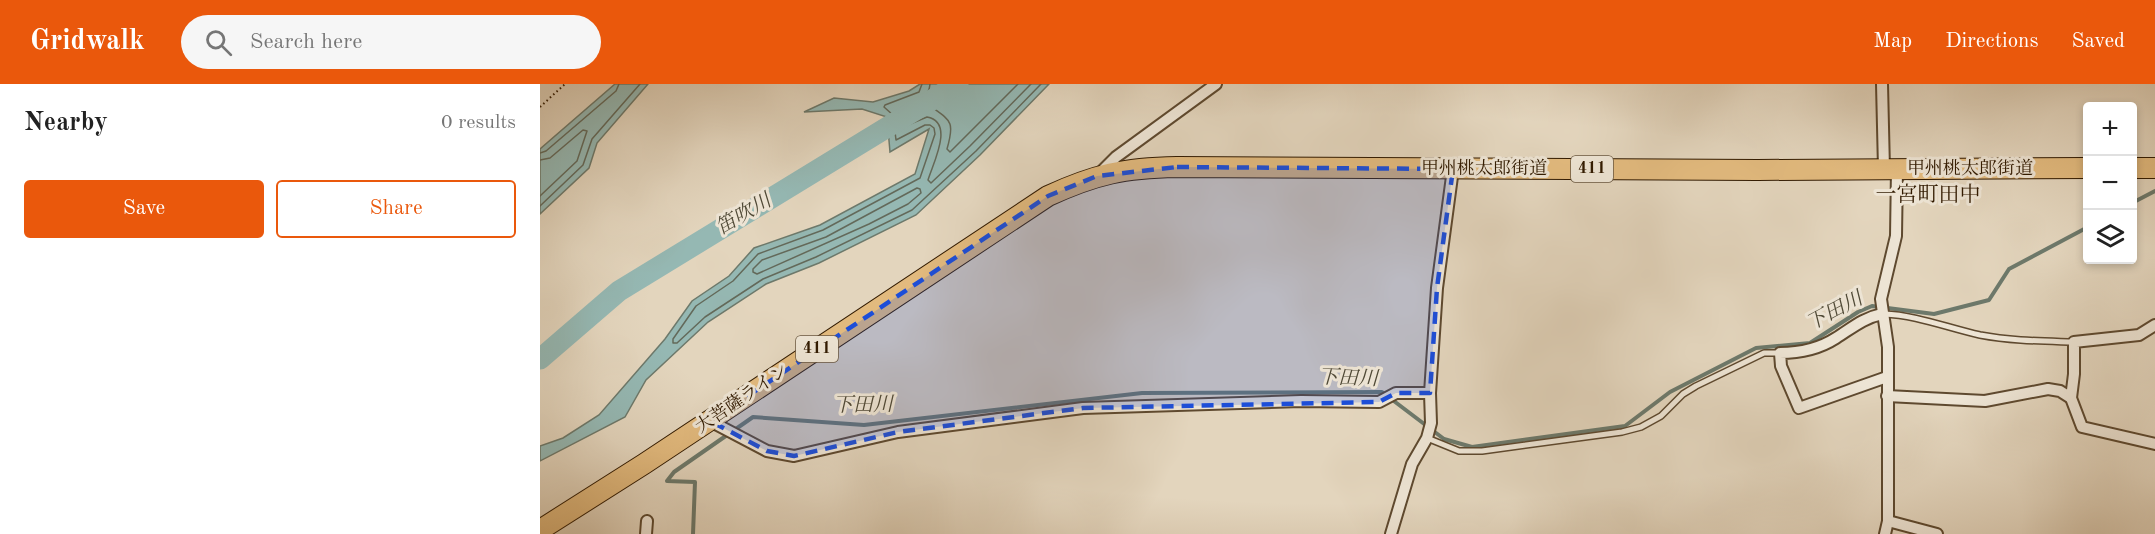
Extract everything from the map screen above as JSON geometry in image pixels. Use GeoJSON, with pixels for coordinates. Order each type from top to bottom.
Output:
{"type":"FeatureCollection","features":[{"type":"Feature","properties":{"kind":"highway","name":"甲州桃太郎街道"},"geometry":{"type":"LineString","coordinates":[[1097,176],[1129,170],[1177,167],[2083,168]]}},
{"type":"Feature","properties":{"kind":"highway"},"geometry":{"type":"LineString","coordinates":[[2137,168],[2155,168]]}},
{"type":"Feature","properties":{"kind":"highway","name":"大菩薩ライン"},"geometry":{"type":"LineString","coordinates":[[540,530],[715,424],[1048,196],[1097,176]]}},
{"type":"Feature","properties":{"kind":"street"},"geometry":{"type":"LineString","coordinates":[[1097,176],[1116,157],[1216,84]]}},
{"type":"Feature","properties":{"kind":"street"},"geometry":{"type":"LineString","coordinates":[[1882,84],[1896,236],[1881,299],[1888,347],[1888,521],[1885,534]]}},
{"type":"Feature","properties":{"kind":"street"},"geometry":{"type":"LineString","coordinates":[[1391,534],[1412,464],[1427,437],[1431,423],[1430,393],[1437,288],[1453,169]]}},
{"type":"Feature","properties":{"kind":"street"},"geometry":{"type":"LineString","coordinates":[[1882,314],[1867,318],[1815,348],[1797,353],[1780,353],[1781,366],[1799,408],[1887,377]]}},
{"type":"Feature","properties":{"kind":"street"},"geometry":{"type":"LineString","coordinates":[[2155,325],[2139,335],[2074,342],[2074,375],[2070,398],[2082,427],[2155,444]]}},
{"type":"Feature","properties":{"kind":"street"},"geometry":{"type":"LineString","coordinates":[[1887,396],[1985,401],[2048,389],[2060,391],[2070,398]]}},
{"type":"Feature","properties":{"kind":"street"},"geometry":{"type":"LineString","coordinates":[[715,424],[767,451],[794,456],[898,432],[1083,408],[1301,401],[1379,402],[1396,393],[1430,393]]}},
{"type":"Feature","properties":{"kind":"street"},"geometry":{"type":"LineString","coordinates":[[646,534],[647,520]]}},
{"type":"Feature","properties":{"kind":"street"},"geometry":{"type":"LineString","coordinates":[[1888,521],[1937,534]]}},
{"type":"Feature","properties":{"kind":"lane"},"geometry":{"type":"LineString","coordinates":[[1882,314],[1901,315],[1942,326],[2021,341],[2074,342]]}},
{"type":"Feature","properties":{"kind":"lane"},"geometry":{"type":"LineString","coordinates":[[1427,437],[1444,447],[1459,451],[1482,451],[1622,432],[1641,427],[1661,416],[1683,394],[1696,386],[1764,353],[1780,353]]}},
{"type":"Feature","properties":{"kind":"path"},"geometry":{"type":"LineString","coordinates":[[540,107],[565,84]]}},
{"type":"Feature","properties":{"kind":"highlighted area"},"geometry":{"type":"Polygon","coordinates":[[[1177,167],[1453,169],[1437,288],[1430,393],[1396,393],[1379,402],[1083,408],[898,432],[794,456],[767,451],[710,421],[1048,196],[1097,176],[1177,167]]]}},
{"type":"Feature","properties":{"kind":"water"},"geometry":{"type":"Polygon","coordinates":[[[615,84],[648,84],[597,143],[589,168],[540,214],[540,149],[615,84]]]}},
{"type":"Feature","properties":{"kind":"water"},"geometry":{"type":"Polygon","coordinates":[[[920,84],[1049,84],[980,155],[916,215],[819,263],[766,284],[708,322],[646,380],[625,417],[540,461],[540,446],[563,438],[599,415],[665,339],[692,301],[729,276],[754,248],[820,225],[915,174],[929,129],[890,152],[887,117],[862,109],[804,112],[834,98],[873,102],[909,91],[920,84]]]}},
{"type":"Feature","properties":{"kind":"waterway","name":"笛吹川"},"geometry":{"type":"LineString","coordinates":[[540,359],[619,291],[958,84]]}},
{"type":"Feature","properties":{"kind":"waterway","name":"下田川"},"geometry":{"type":"LineString","coordinates":[[2137,200],[2155,191]]}},
{"type":"Feature","properties":{"kind":"waterway","name":"下田川"},"geometry":{"type":"LineString","coordinates":[[693,534],[695,482],[667,481],[674,472],[753,417],[864,425],[1142,393],[1382,392],[1444,439],[1472,447],[1625,426],[1670,392],[1756,348],[1810,343],[1858,312],[1872,306],[1934,314],[1989,300],[2009,269],[2083,230]]}},
{"type":"Feature","properties":{"kind":"district","name":"一宮町田中"},"geometry":{"type":"Point","coordinates":[1928,195]}}]}
